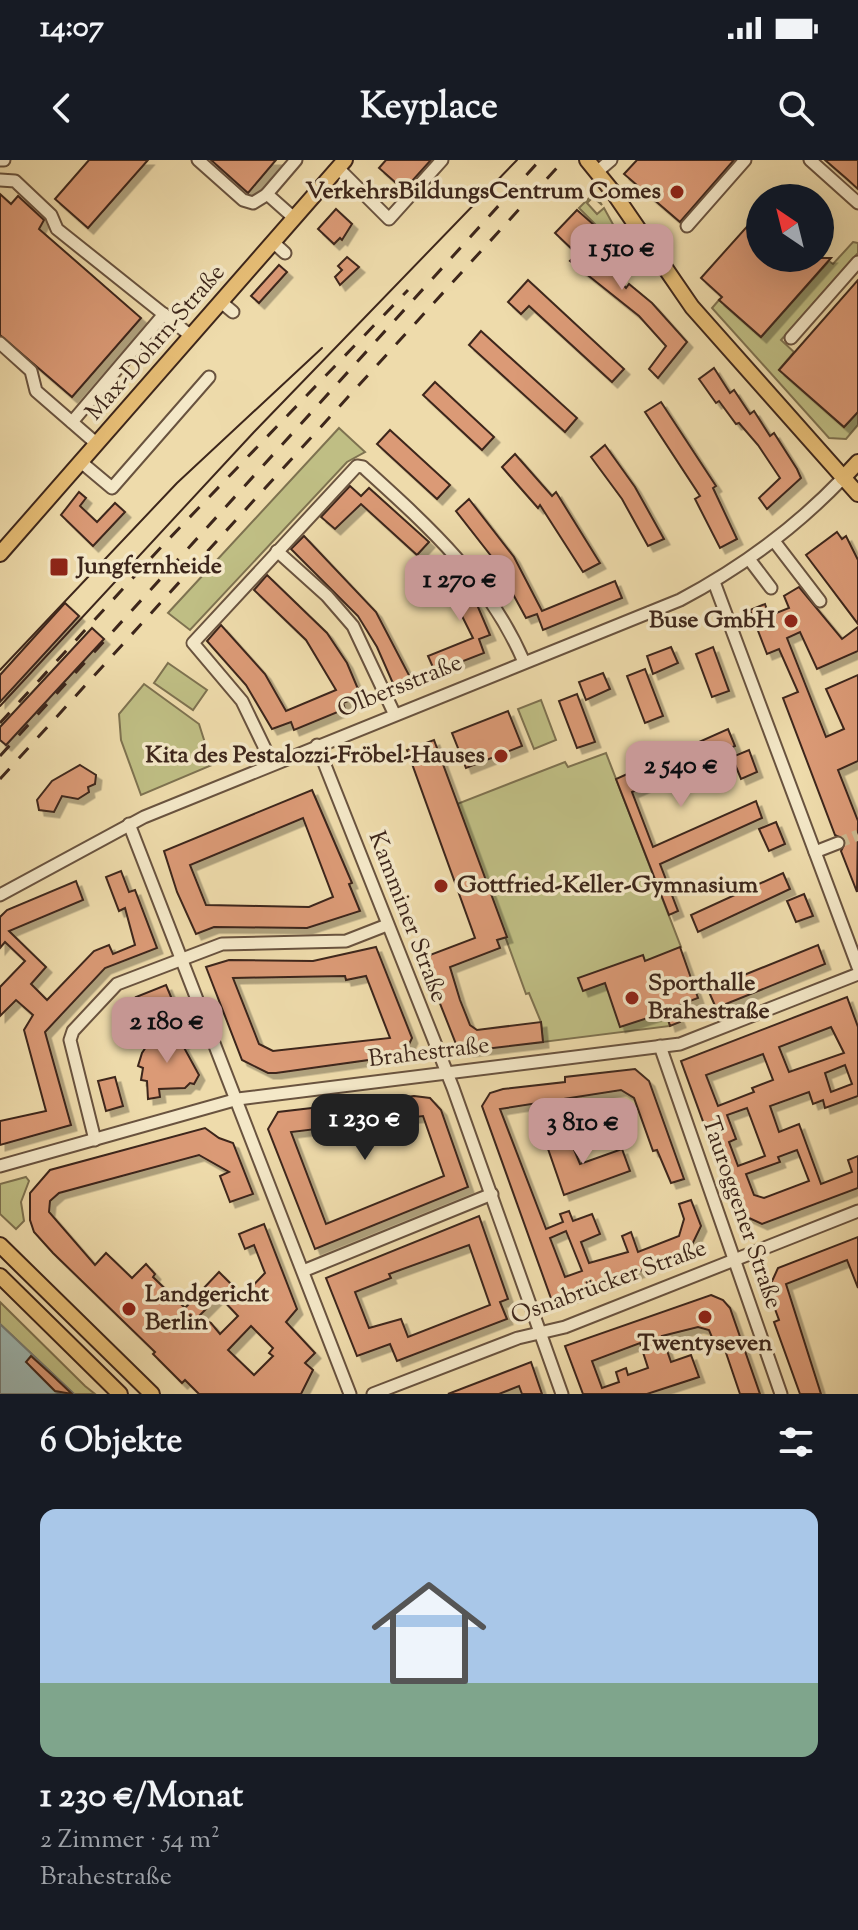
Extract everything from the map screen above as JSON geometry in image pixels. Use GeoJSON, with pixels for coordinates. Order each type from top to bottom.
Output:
{"type":"FeatureCollection","features":[{"type":"Feature","properties":{"kind":"main road","name":"Max-Dohrn-Straße"},"geometry":{"type":"LineString","coordinates":[[0,554],[342,164]]}},
{"type":"Feature","properties":{"kind":"main road"},"geometry":{"type":"LineString","coordinates":[[592,166],[692,307],[858,494]]}},
{"type":"Feature","properties":{"kind":"main road"},"geometry":{"type":"LineString","coordinates":[[843,478],[858,462]]}},
{"type":"Feature","properties":{"kind":"main road"},"geometry":{"type":"LineString","coordinates":[[0,1245],[152,1394]]}},
{"type":"Feature","properties":{"kind":"main road"},"geometry":{"type":"LineString","coordinates":[[0,1276],[120,1394]]}},
{"type":"Feature","properties":{"kind":"street"},"geometry":{"type":"LineString","coordinates":[[198,160],[247,203],[260,200],[267,194],[296,160]]}},
{"type":"Feature","properties":{"kind":"street"},"geometry":{"type":"LineString","coordinates":[[342,164],[389,219],[442,160]]}},
{"type":"Feature","properties":{"kind":"street"},"geometry":{"type":"LineString","coordinates":[[592,166],[611,160]]}},
{"type":"Feature","properties":{"kind":"street"},"geometry":{"type":"LineString","coordinates":[[687,226],[745,160]]}},
{"type":"Feature","properties":{"kind":"street"},"geometry":{"type":"LineString","coordinates":[[810,160],[858,203]]}},
{"type":"Feature","properties":{"kind":"street"},"geometry":{"type":"LineString","coordinates":[[0,180],[5,183],[15,181],[51,215],[57,229],[191,336]]}},
{"type":"Feature","properties":{"kind":"street"},"geometry":{"type":"LineString","coordinates":[[267,194],[294,218]]}},
{"type":"Feature","properties":{"kind":"street"},"geometry":{"type":"LineString","coordinates":[[273,242],[285,253]]}},
{"type":"Feature","properties":{"kind":"street"},"geometry":{"type":"LineString","coordinates":[[791,338],[858,262]]}},
{"type":"Feature","properties":{"kind":"street"},"geometry":{"type":"LineString","coordinates":[[221,302],[233,312]]}},
{"type":"Feature","properties":{"kind":"street"},"geometry":{"type":"LineString","coordinates":[[72,422],[164,314]]}},
{"type":"Feature","properties":{"kind":"street"},"geometry":{"type":"LineString","coordinates":[[0,343],[31,371],[36,391],[97,444]]}},
{"type":"Feature","properties":{"kind":"street"},"geometry":{"type":"LineString","coordinates":[[81,462],[112,488],[209,377]]}},
{"type":"Feature","properties":{"kind":"street"},"geometry":{"type":"LineString","coordinates":[[272,763],[242,701],[193,643],[357,466],[373,476],[457,555],[493,605],[524,662]]}},
{"type":"Feature","properties":{"kind":"street","name":"Olbersstraße"},"geometry":{"type":"LineString","coordinates":[[0,895],[129,824],[394,713],[659,609],[714,582],[774,541],[843,478]]}},
{"type":"Feature","properties":{"kind":"street"},"geometry":{"type":"LineString","coordinates":[[774,541],[820,601]]}},
{"type":"Feature","properties":{"kind":"street"},"geometry":{"type":"LineString","coordinates":[[277,551],[327,596],[353,626],[394,713]]}},
{"type":"Feature","properties":{"kind":"street"},"geometry":{"type":"LineString","coordinates":[[749,559],[771,588]]}},
{"type":"Feature","properties":{"kind":"street"},"geometry":{"type":"LineString","coordinates":[[714,582],[858,967]]}},
{"type":"Feature","properties":{"kind":"street","name":"Kamminer Straße"},"geometry":{"type":"LineString","coordinates":[[317,745],[492,1194],[562,1394]]}},
{"type":"Feature","properties":{"kind":"street"},"geometry":{"type":"LineString","coordinates":[[129,824],[350,1394]]}},
{"type":"Feature","properties":{"kind":"street"},"geometry":{"type":"LineString","coordinates":[[815,852],[838,843]]}},
{"type":"Feature","properties":{"kind":"street"},"geometry":{"type":"LineString","coordinates":[[95,1140],[71,1050],[71,1036],[117,984],[232,942],[346,941],[387,925]]}},
{"type":"Feature","properties":{"kind":"street","name":"Brahestraße"},"geometry":{"type":"LineString","coordinates":[[0,1166],[238,1099],[680,1044],[858,974]]}},
{"type":"Feature","properties":{"kind":"street","name":"Tauroggener Straße"},"geometry":{"type":"LineString","coordinates":[[660,1046],[781,1394]]}},
{"type":"Feature","properties":{"kind":"street"},"geometry":{"type":"LineString","coordinates":[[303,1271],[492,1194]]}},
{"type":"Feature","properties":{"kind":"street","name":"Osnabrücker Straße"},"geometry":{"type":"LineString","coordinates":[[373,1394],[518,1338],[565,1327],[858,1211]]}},
{"type":"Feature","properties":{"kind":"shaded area"},"geometry":{"type":"Polygon","coordinates":[[[594,193],[602,205],[593,197],[587,203],[597,214],[604,208],[620,237],[603,255],[596,249],[591,254],[579,244],[595,224],[579,208],[594,193]]]}},
{"type":"Feature","properties":{"kind":"shaded area"},"geometry":{"type":"Polygon","coordinates":[[[853,242],[858,243],[858,253],[781,340],[794,352],[779,370],[844,427],[858,412],[858,425],[846,439],[829,438],[712,308],[719,300],[761,337],[819,272],[834,272],[834,263],[853,242]]]}},
{"type":"Feature","properties":{"kind":"shaded area"},"geometry":{"type":"Polygon","coordinates":[[[339,428],[365,452],[347,462],[190,630],[168,613],[339,428]]]}},
{"type":"Feature","properties":{"kind":"shaded area"},"geometry":{"type":"Polygon","coordinates":[[[168,663],[207,690],[193,710],[154,683],[168,663]]]}},
{"type":"Feature","properties":{"kind":"shaded area"},"geometry":{"type":"Polygon","coordinates":[[[144,684],[199,724],[212,765],[141,795],[121,740],[119,714],[144,684]]]}},
{"type":"Feature","properties":{"kind":"shaded area"},"geometry":{"type":"Polygon","coordinates":[[[541,700],[556,740],[534,749],[518,709],[541,700]]]}},
{"type":"Feature","properties":{"kind":"shaded area"},"geometry":{"type":"Polygon","coordinates":[[[606,753],[681,947],[648,961],[670,1026],[543,1042],[541,1022],[529,993],[526,994],[457,804],[565,762],[568,767],[606,753]]]}},
{"type":"Feature","properties":{"kind":"shaded area"},"geometry":{"type":"Polygon","coordinates":[[[26,1177],[29,1181],[21,1202],[24,1221],[16,1229],[0,1214],[0,1184],[26,1177]]]}},
{"type":"Feature","properties":{"kind":"shaded area"},"geometry":{"type":"Polygon","coordinates":[[[0,1302],[95,1394],[74,1394],[0,1324],[0,1302]]]}},
{"type":"Feature","properties":{"kind":"water"},"geometry":{"type":"Polygon","coordinates":[[[0,1324],[74,1394],[0,1394],[0,1324]]]}},
{"type":"Feature","properties":{"kind":"building"},"geometry":{"type":"Polygon","coordinates":[[[89,160],[148,160],[88,228],[55,199],[89,160]]]}},
{"type":"Feature","properties":{"kind":"building"},"geometry":{"type":"Polygon","coordinates":[[[211,160],[276,160],[248,193],[211,160]]]}},
{"type":"Feature","properties":{"kind":"building"},"geometry":{"type":"Polygon","coordinates":[[[386,160],[431,160],[404,190],[379,168],[386,160]]]}},
{"type":"Feature","properties":{"kind":"building","name":"VerkehrsBildungsCentrum Comes"},"geometry":{"type":"Polygon","coordinates":[[[637,160],[734,160],[680,222],[624,174],[637,160]]]}},
{"type":"Feature","properties":{"kind":"building"},"geometry":{"type":"Polygon","coordinates":[[[825,160],[858,160],[858,189],[847,179],[825,160]]]}},
{"type":"Feature","properties":{"kind":"building"},"geometry":{"type":"Polygon","coordinates":[[[0,194],[11,204],[18,196],[44,220],[39,229],[141,318],[72,397],[0,335],[0,194]]]}},
{"type":"Feature","properties":{"kind":"building"},"geometry":{"type":"Polygon","coordinates":[[[336,209],[352,224],[342,240],[340,238],[334,244],[318,229],[336,209]]]}},
{"type":"Feature","properties":{"kind":"building"},"geometry":{"type":"Polygon","coordinates":[[[577,210],[594,225],[579,244],[589,256],[603,270],[606,266],[626,288],[629,284],[652,303],[687,342],[658,378],[649,369],[666,346],[639,316],[570,261],[577,254],[555,233],[577,210]]]}},
{"type":"Feature","properties":{"kind":"building"},"geometry":{"type":"Polygon","coordinates":[[[746,228],[746,272],[819,272],[761,337],[719,300],[722,297],[701,278],[746,228]]]}},
{"type":"Feature","properties":{"kind":"building"},"geometry":{"type":"Polygon","coordinates":[[[347,257],[359,267],[340,285],[335,277],[342,270],[338,266],[347,257]]]}},
{"type":"Feature","properties":{"kind":"building"},"geometry":{"type":"Polygon","coordinates":[[[279,265],[287,272],[259,303],[251,296],[279,265]]]}},
{"type":"Feature","properties":{"kind":"building"},"geometry":{"type":"Polygon","coordinates":[[[528,280],[624,369],[612,382],[529,306],[521,314],[508,302],[528,280]]]}},
{"type":"Feature","properties":{"kind":"building"},"geometry":{"type":"Polygon","coordinates":[[[858,280],[858,412],[844,427],[779,370],[858,280]]]}},
{"type":"Feature","properties":{"kind":"building"},"geometry":{"type":"Polygon","coordinates":[[[481,331],[577,418],[565,432],[469,345],[481,331]]]}},
{"type":"Feature","properties":{"kind":"building"},"geometry":{"type":"Polygon","coordinates":[[[714,368],[730,393],[734,390],[750,414],[754,411],[770,436],[774,433],[801,478],[767,509],[759,498],[780,478],[758,445],[739,423],[736,424],[719,401],[716,403],[699,379],[714,368]]]}},
{"type":"Feature","properties":{"kind":"building"},"geometry":{"type":"Polygon","coordinates":[[[435,382],[494,437],[482,450],[423,395],[435,382]]]}},
{"type":"Feature","properties":{"kind":"building"},"geometry":{"type":"Polygon","coordinates":[[[661,402],[716,486],[713,488],[737,539],[720,548],[695,499],[700,496],[645,412],[661,402]]]}},
{"type":"Feature","properties":{"kind":"building"},"geometry":{"type":"Polygon","coordinates":[[[390,430],[450,485],[437,499],[377,444],[390,430]]]}},
{"type":"Feature","properties":{"kind":"building"},"geometry":{"type":"Polygon","coordinates":[[[605,445],[635,487],[664,539],[648,546],[622,499],[591,457],[605,445]]]}},
{"type":"Feature","properties":{"kind":"building"},"geometry":{"type":"Polygon","coordinates":[[[515,454],[552,496],[556,492],[600,563],[583,572],[540,505],[538,508],[502,467],[515,454]]]}},
{"type":"Feature","properties":{"kind":"building"},"geometry":{"type":"Polygon","coordinates":[[[350,486],[361,496],[369,488],[429,542],[417,555],[361,504],[335,529],[321,517],[350,486]]]}},
{"type":"Feature","properties":{"kind":"building"},"geometry":{"type":"Polygon","coordinates":[[[79,492],[86,498],[80,506],[97,522],[115,503],[125,512],[93,546],[61,515],[79,492]]]}},
{"type":"Feature","properties":{"kind":"building"},"geometry":{"type":"Polygon","coordinates":[[[469,499],[514,557],[542,611],[615,581],[622,598],[543,630],[537,614],[526,618],[495,561],[456,511],[469,499]]]}},
{"type":"Feature","properties":{"kind":"building"},"geometry":{"type":"Polygon","coordinates":[[[837,532],[842,539],[846,536],[858,560],[858,624],[806,555],[837,532]]]}},
{"type":"Feature","properties":{"kind":"building"},"geometry":{"type":"Polygon","coordinates":[[[304,536],[376,612],[412,681],[395,688],[377,647],[358,616],[291,549],[304,536]]]}},
{"type":"Feature","properties":{"kind":"building"},"geometry":{"type":"Polygon","coordinates":[[[447,563],[478,607],[490,635],[479,639],[484,653],[435,672],[428,656],[473,638],[457,606],[433,573],[447,563]]]}},
{"type":"Feature","properties":{"kind":"building"},"geometry":{"type":"Polygon","coordinates":[[[267,575],[327,633],[347,663],[361,696],[343,703],[345,709],[294,730],[291,722],[272,729],[246,685],[207,641],[221,625],[265,674],[286,711],[336,690],[306,640],[254,590],[267,575]]]}},
{"type":"Feature","properties":{"kind":"building"},"geometry":{"type":"Polygon","coordinates":[[[799,587],[842,639],[858,627],[858,651],[817,669],[800,632],[787,638],[826,737],[844,729],[826,689],[858,675],[858,761],[838,770],[858,821],[857,892],[841,851],[846,841],[835,835],[783,698],[798,692],[779,649],[767,654],[750,610],[765,604],[769,616],[789,608],[784,596],[799,587]]]}},
{"type":"Feature","properties":{"kind":"building"},"geometry":{"type":"Polygon","coordinates":[[[65,603],[79,616],[0,702],[0,675],[65,603]]]}},
{"type":"Feature","properties":{"kind":"building"},"geometry":{"type":"Polygon","coordinates":[[[92,628],[104,639],[6,745],[0,740],[0,727],[92,628]]]}},
{"type":"Feature","properties":{"kind":"building"},"geometry":{"type":"Polygon","coordinates":[[[671,647],[678,663],[653,674],[647,656],[671,647]]]}},
{"type":"Feature","properties":{"kind":"building"},"geometry":{"type":"Polygon","coordinates":[[[713,647],[729,691],[712,697],[696,654],[713,647]]]}},
{"type":"Feature","properties":{"kind":"building"},"geometry":{"type":"Polygon","coordinates":[[[645,669],[663,716],[645,723],[627,676],[645,669]]]}},
{"type":"Feature","properties":{"kind":"building"},"geometry":{"type":"Polygon","coordinates":[[[603,673],[610,689],[586,700],[579,682],[603,673]]]}},
{"type":"Feature","properties":{"kind":"building"},"geometry":{"type":"Polygon","coordinates":[[[577,694],[595,742],[577,748],[559,701],[577,694]]]}},
{"type":"Feature","properties":{"kind":"building"},"geometry":{"type":"Polygon","coordinates":[[[508,711],[522,746],[466,768],[452,733],[508,711]]]}},
{"type":"Feature","properties":{"kind":"building"},"geometry":{"type":"Polygon","coordinates":[[[728,729],[735,746],[632,792],[653,847],[756,801],[762,818],[660,864],[678,911],[669,915],[616,779],[728,729]]]}},
{"type":"Feature","properties":{"kind":"building","name":"Gottfried-Keller-Gymnasium"},"geometry":{"type":"Polygon","coordinates":[[[434,740],[507,937],[497,940],[500,948],[450,967],[460,1000],[470,1025],[477,1030],[541,1022],[543,1042],[468,1051],[456,1044],[422,958],[475,938],[407,750],[434,740]]]}},
{"type":"Feature","properties":{"kind":"building"},"geometry":{"type":"Polygon","coordinates":[[[749,750],[757,772],[741,779],[732,757],[749,750]]]}},
{"type":"Feature","properties":{"kind":"building"},"geometry":{"type":"Polygon","coordinates":[[[80,765],[96,775],[95,784],[88,787],[89,792],[78,799],[62,796],[54,812],[39,810],[37,800],[52,781],[80,765]]]}},
{"type":"Feature","properties":{"kind":"building"},"geometry":{"type":"Polygon","coordinates":[[[312,790],[352,883],[349,884],[360,911],[307,928],[214,927],[196,934],[177,892],[164,851],[312,790]],[[303,818],[190,865],[206,905],[309,907],[333,897],[303,818]]]}},
{"type":"Feature","properties":{"kind":"building"},"geometry":{"type":"Polygon","coordinates":[[[776,822],[785,844],[769,851],[759,829],[776,822]]]}},
{"type":"Feature","properties":{"kind":"building"},"geometry":{"type":"Polygon","coordinates":[[[121,871],[129,892],[135,890],[157,948],[105,968],[45,1032],[71,1125],[0,1145],[0,1121],[46,1111],[24,1030],[33,1015],[16,1000],[0,1016],[0,987],[25,961],[5,942],[0,948],[0,917],[7,910],[76,881],[83,900],[9,931],[46,967],[31,984],[47,1000],[94,951],[109,945],[113,954],[135,945],[125,908],[119,911],[106,877],[121,871]]]}},
{"type":"Feature","properties":{"kind":"building"},"geometry":{"type":"Polygon","coordinates":[[[783,873],[790,889],[698,932],[691,915],[783,873]]]}},
{"type":"Feature","properties":{"kind":"building"},"geometry":{"type":"Polygon","coordinates":[[[804,894],[813,916],[796,922],[787,901],[804,894]]]}},
{"type":"Feature","properties":{"kind":"building"},"geometry":{"type":"Polygon","coordinates":[[[818,945],[825,964],[716,1008],[709,992],[717,986],[818,945]]]}},
{"type":"Feature","properties":{"kind":"building"},"geometry":{"type":"Polygon","coordinates":[[[376,947],[412,1038],[404,1055],[276,1073],[268,1073],[242,1060],[206,967],[229,960],[313,961],[376,947]],[[345,976],[233,978],[259,1044],[273,1051],[390,1038],[366,976],[346,980],[345,976]]]}},
{"type":"Feature","properties":{"kind":"building"},"geometry":{"type":"Polygon","coordinates":[[[680,947],[698,998],[674,1007],[680,1022],[670,1026],[666,1012],[620,1027],[605,983],[583,991],[578,978],[643,955],[645,961],[680,947]]]}},
{"type":"Feature","properties":{"kind":"building"},"geometry":{"type":"Polygon","coordinates":[[[166,985],[174,1004],[144,1016],[136,997],[166,985]]]}},
{"type":"Feature","properties":{"kind":"building"},"geometry":{"type":"Polygon","coordinates":[[[847,997],[858,1027],[858,1096],[825,1108],[823,1100],[813,1104],[809,1092],[770,1106],[779,1132],[799,1124],[821,1184],[852,1172],[848,1160],[858,1156],[858,1188],[762,1224],[736,1212],[681,1061],[847,997]],[[831,1027],[779,1047],[789,1072],[844,1053],[831,1027]],[[763,1054],[706,1075],[718,1106],[754,1092],[752,1088],[773,1080],[763,1054]],[[845,1065],[825,1073],[831,1092],[852,1084],[845,1065]],[[747,1108],[727,1115],[736,1139],[729,1142],[738,1166],[765,1156],[747,1108]],[[797,1150],[778,1157],[780,1162],[746,1174],[754,1195],[764,1198],[809,1181],[797,1150]]]}},
{"type":"Feature","properties":{"kind":"building"},"geometry":{"type":"Polygon","coordinates":[[[183,1029],[189,1040],[182,1044],[199,1075],[194,1084],[190,1083],[185,1088],[159,1089],[160,1097],[148,1099],[147,1081],[141,1080],[143,1068],[138,1066],[142,1053],[150,1041],[155,1044],[164,1035],[168,1039],[183,1029]]]}},
{"type":"Feature","properties":{"kind":"building"},"geometry":{"type":"Polygon","coordinates":[[[635,1069],[649,1081],[684,1179],[671,1183],[657,1150],[653,1151],[634,1098],[621,1090],[500,1109],[546,1229],[563,1222],[560,1214],[569,1211],[573,1221],[592,1214],[600,1234],[581,1242],[589,1263],[628,1252],[622,1236],[631,1232],[638,1252],[679,1236],[684,1219],[679,1204],[691,1200],[701,1226],[688,1253],[553,1304],[482,1106],[490,1093],[565,1082],[565,1077],[635,1069]],[[566,1231],[550,1238],[565,1277],[582,1271],[566,1231]]]}},
{"type":"Feature","properties":{"kind":"building"},"geometry":{"type":"Polygon","coordinates":[[[115,1077],[123,1106],[106,1111],[98,1081],[115,1077]]]}},
{"type":"Feature","properties":{"kind":"building"},"geometry":{"type":"Polygon","coordinates":[[[414,1096],[430,1098],[441,1110],[468,1187],[315,1249],[268,1129],[278,1112],[414,1096]],[[423,1116],[291,1132],[326,1224],[444,1176],[423,1116]]]}},
{"type":"Feature","properties":{"kind":"building"},"geometry":{"type":"Polygon","coordinates":[[[205,1128],[233,1143],[253,1194],[230,1202],[220,1176],[229,1172],[199,1155],[59,1193],[50,1201],[49,1212],[95,1265],[106,1253],[132,1278],[146,1264],[155,1274],[153,1277],[185,1308],[219,1272],[243,1296],[265,1273],[254,1245],[245,1249],[239,1234],[264,1224],[297,1309],[286,1322],[315,1353],[305,1363],[313,1370],[301,1394],[199,1394],[185,1380],[182,1383],[153,1354],[155,1352],[34,1232],[30,1220],[30,1193],[50,1170],[205,1128]],[[219,1296],[199,1316],[211,1323],[220,1334],[238,1316],[219,1296]],[[251,1326],[228,1350],[254,1375],[273,1356],[269,1353],[273,1348],[251,1326]]]}},
{"type":"Feature","properties":{"kind":"building"},"geometry":{"type":"Polygon","coordinates":[[[568,1135],[580,1164],[622,1149],[630,1171],[564,1195],[546,1143],[568,1135]]]}},
{"type":"Feature","properties":{"kind":"building"},"geometry":{"type":"Polygon","coordinates":[[[479,1216],[508,1299],[500,1302],[507,1319],[397,1361],[390,1344],[357,1356],[326,1278],[479,1216]],[[469,1245],[389,1274],[391,1278],[355,1292],[369,1328],[401,1319],[408,1337],[490,1305],[469,1245]]]}},
{"type":"Feature","properties":{"kind":"building"},"geometry":{"type":"Polygon","coordinates":[[[858,1237],[858,1288],[847,1260],[786,1284],[821,1394],[800,1394],[774,1322],[779,1320],[768,1290],[778,1268],[858,1237]]]}},
{"type":"Feature","properties":{"kind":"building"},"geometry":{"type":"Polygon","coordinates":[[[711,1295],[723,1300],[730,1308],[760,1394],[740,1394],[723,1344],[716,1347],[709,1330],[698,1327],[662,1336],[671,1362],[691,1355],[699,1377],[647,1394],[583,1394],[565,1346],[711,1295]],[[640,1343],[592,1361],[602,1388],[619,1382],[616,1372],[626,1368],[628,1375],[648,1368],[640,1343]]]}},
{"type":"Feature","properties":{"kind":"building"},"geometry":{"type":"Polygon","coordinates":[[[31,1356],[72,1394],[55,1391],[26,1362],[31,1356]]]}},
{"type":"Feature","properties":{"kind":"building"},"geometry":{"type":"Polygon","coordinates":[[[531,1362],[542,1394],[522,1394],[519,1386],[499,1394],[448,1394],[531,1362]]]}},
{"type":"Feature","properties":{"kind":"tunnel"},"geometry":{"type":"LineString","coordinates":[[838,843],[858,835]]}},
{"type":"Feature","properties":{"kind":"tram line"},"geometry":{"type":"LineString","coordinates":[[0,706],[254,432],[517,160]]}},
{"type":"Feature","properties":{"kind":"tram line"},"geometry":{"type":"LineString","coordinates":[[0,670],[177,483],[322,348]]}},
{"type":"Feature","properties":{"kind":"railway"},"geometry":{"type":"LineString","coordinates":[[0,756],[540,160]]}},
{"type":"Feature","properties":{"kind":"railway"},"geometry":{"type":"LineString","coordinates":[[0,779],[564,160]]}},
{"type":"Feature","properties":{"kind":"railway"},"geometry":{"type":"LineString","coordinates":[[0,723],[164,544],[408,290]]}},
{"type":"Feature","properties":{"kind":"place","name":"VerkehrsBildungsCentrum Comes"},"geometry":{"type":"Point","coordinates":[677,192]}},
{"type":"Feature","properties":{"kind":"place","name":"Jungfernheide"},"geometry":{"type":"Point","coordinates":[59,567]}},
{"type":"Feature","properties":{"kind":"place","name":"Buse GmbH"},"geometry":{"type":"Point","coordinates":[791,621]}},
{"type":"Feature","properties":{"kind":"place","name":"Kita des Pestalozzi-Fröbel-Hauses"},"geometry":{"type":"Point","coordinates":[501,756]}},
{"type":"Feature","properties":{"kind":"place","name":"Gottfried-Keller-Gymnasium"},"geometry":{"type":"Point","coordinates":[441,886]}},
{"type":"Feature","properties":{"kind":"place","name":"Sporthalle Brahestraße"},"geometry":{"type":"Point","coordinates":[632,998]}},
{"type":"Feature","properties":{"kind":"place","name":"Landgericht Berlin"},"geometry":{"type":"Point","coordinates":[129,1309]}},
{"type":"Feature","properties":{"kind":"place","name":"Twentyseven"},"geometry":{"type":"Point","coordinates":[705,1317]}}]}
